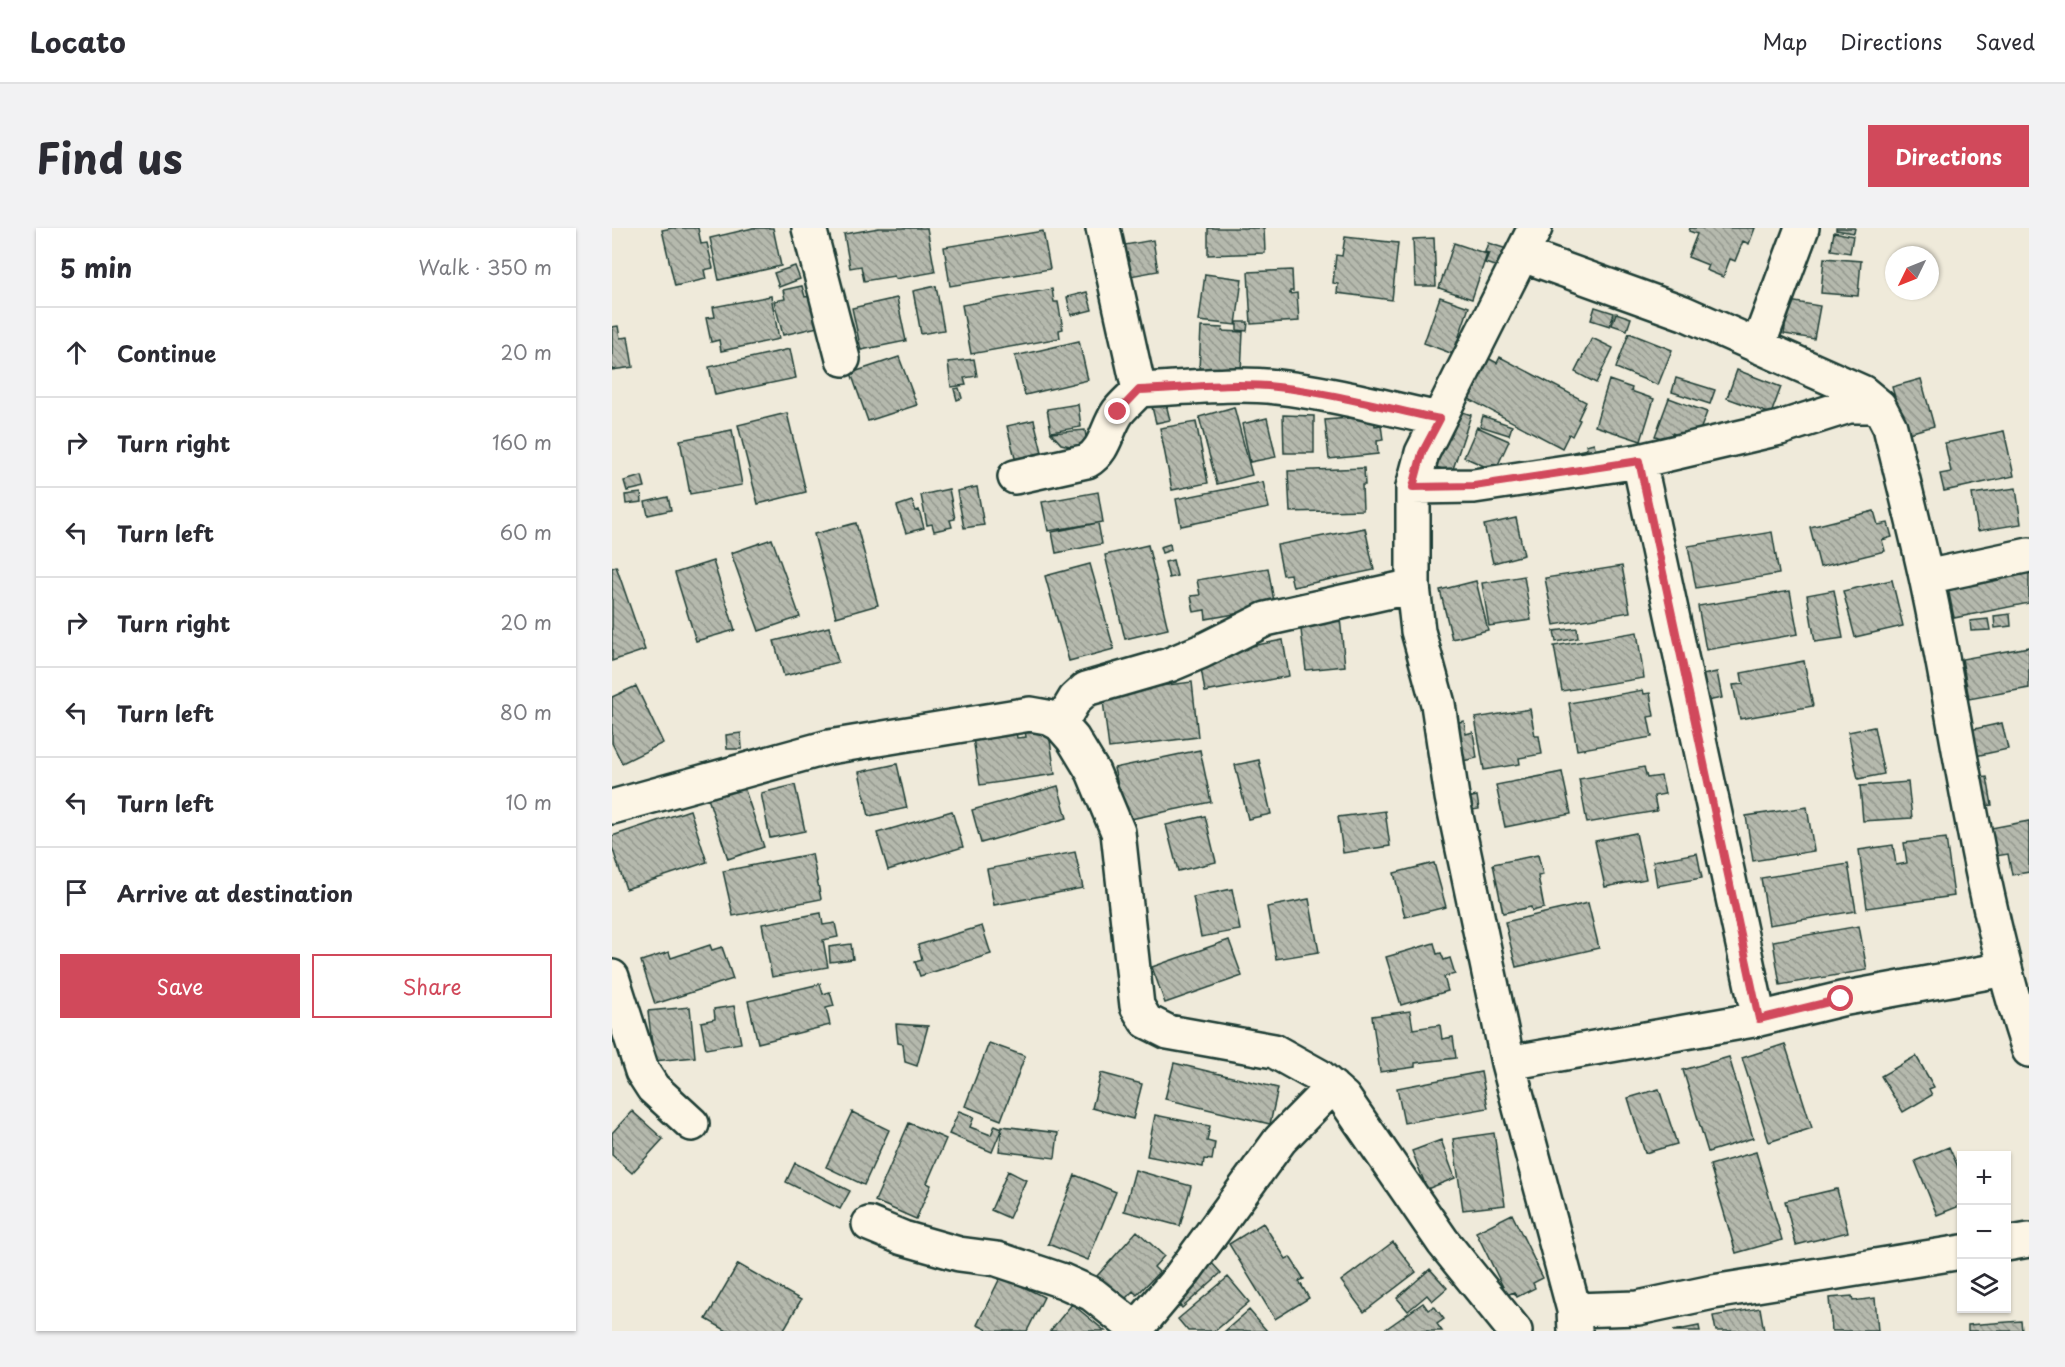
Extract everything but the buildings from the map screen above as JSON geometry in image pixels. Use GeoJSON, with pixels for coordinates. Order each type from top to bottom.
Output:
{"type":"FeatureCollection","features":[{"type":"Feature","properties":{"kind":"street"},"geometry":{"type":"LineString","coordinates":[[809,228],[843,359]]}},
{"type":"Feature","properties":{"kind":"street"},"geometry":{"type":"LineString","coordinates":[[1103,228],[1139,390]]}},
{"type":"Feature","properties":{"kind":"street"},"geometry":{"type":"LineString","coordinates":[[1758,346],[1802,228]]}},
{"type":"Feature","properties":{"kind":"street"},"geometry":{"type":"LineString","coordinates":[[1957,1253],[1713,1292],[1575,1320],[1508,1062],[1452,797],[1438,704],[1418,632],[1413,586],[1413,487],[1422,453],[1529,241],[1862,392],[1879,406],[1890,427],[1926,577],[1968,800],[2011,997],[2029,1050]]}},
{"type":"Feature","properties":{"kind":"street"},"geometry":{"type":"LineString","coordinates":[[1015,477],[1087,461],[1095,456],[1103,446],[1118,412],[1139,390],[1206,386],[1274,387],[1313,392],[1440,419]]}},
{"type":"Feature","properties":{"kind":"street"},"geometry":{"type":"LineString","coordinates":[[1413,487],[1474,486],[1639,461],[1780,428],[1849,406],[1879,406]]}},
{"type":"Feature","properties":{"kind":"street"},"geometry":{"type":"LineString","coordinates":[[1639,461],[1759,1019]]}},
{"type":"Feature","properties":{"kind":"street"},"geometry":{"type":"LineString","coordinates":[[1926,577],[2029,555]]}},
{"type":"Feature","properties":{"kind":"street"},"geometry":{"type":"LineString","coordinates":[[1059,724],[1075,699],[1086,689],[1168,665],[1266,619],[1413,586]]}},
{"type":"Feature","properties":{"kind":"street"},"geometry":{"type":"LineString","coordinates":[[612,807],[830,747],[1029,714],[1047,717],[1059,724],[1073,739],[1093,772],[1118,832],[1137,1006],[1146,1021],[1168,1032],[1274,1051],[1319,1076],[1344,1098],[1443,1242],[1515,1331]]}},
{"type":"Feature","properties":{"kind":"street"},"geometry":{"type":"LineString","coordinates":[[1508,1062],[1759,1019],[1841,999],[2005,969]]}},
{"type":"Feature","properties":{"kind":"street"},"geometry":{"type":"LineString","coordinates":[[612,977],[642,1071],[652,1088],[692,1124]]}},
{"type":"Feature","properties":{"kind":"street"},"geometry":{"type":"LineString","coordinates":[[869,1224],[903,1239],[959,1254],[997,1259],[1063,1281],[1092,1294],[1131,1325],[1137,1325],[1143,1321],[1180,1277],[1280,1140],[1332,1087]]}},
{"type":"Feature","properties":{"kind":"street"},"geometry":{"type":"LineString","coordinates":[[2011,1243],[2029,1240]]}},
{"type":"Feature","properties":{"kind":"route"},"geometry":{"type":"LineString","coordinates":[[1118,412],[1139,390],[1206,386],[1274,387],[1313,392],[1440,419],[1422,453],[1413,487],[1474,486],[1639,461],[1759,1019],[1841,999]]}}]}
